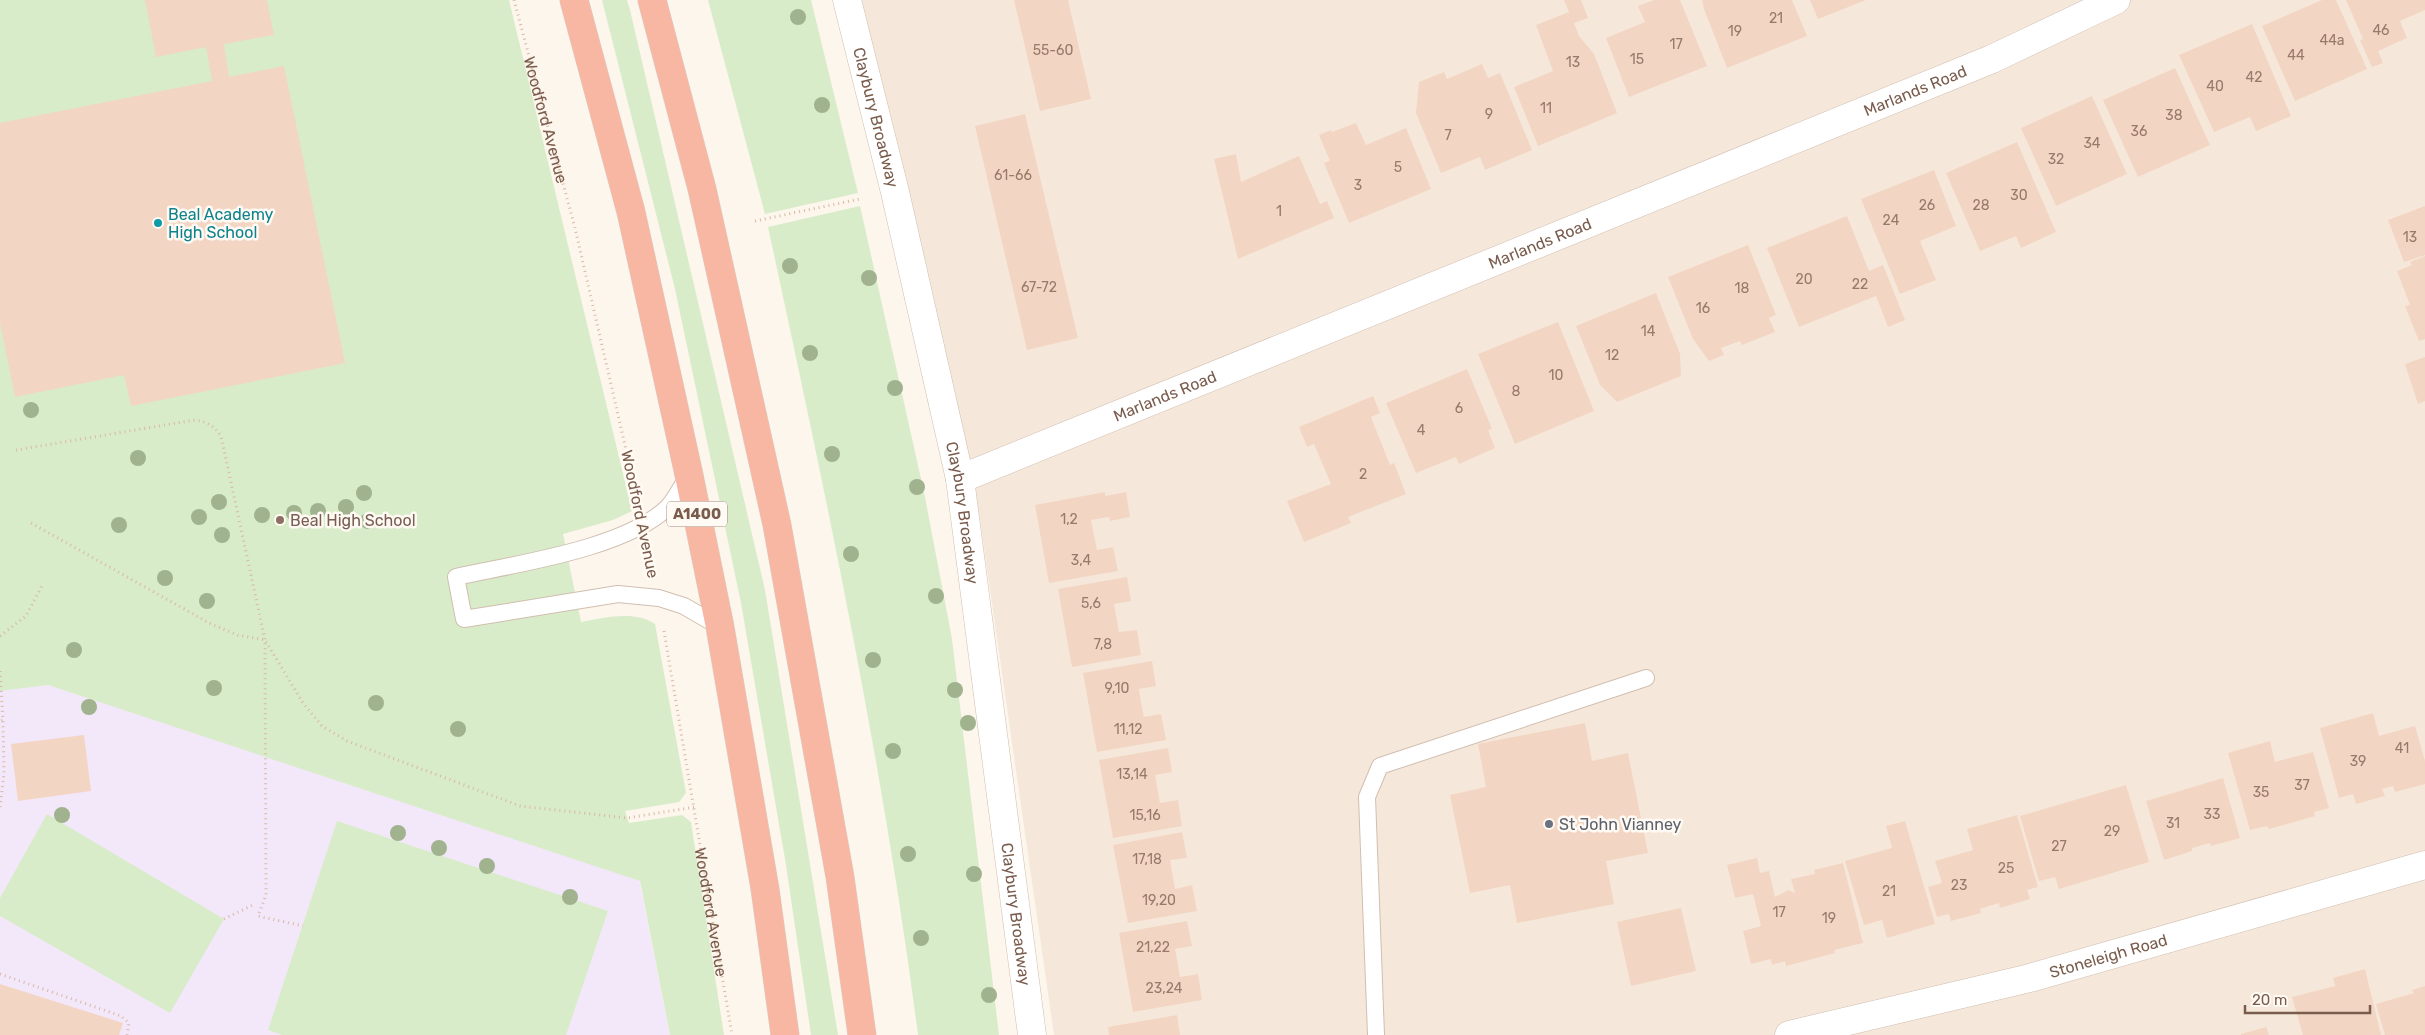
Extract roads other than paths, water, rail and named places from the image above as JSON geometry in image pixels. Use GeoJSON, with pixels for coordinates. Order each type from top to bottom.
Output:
{"type":"FeatureCollection","features":[{"type":"Feature","properties":{"kind":"highway","name":"A1400"},"geometry":{"type":"LineString","coordinates":[[574,0],[631,212],[689,475],[720,627],[765,890],[785,1035]]}},
{"type":"Feature","properties":{"kind":"highway"},"geometry":{"type":"LineString","coordinates":[[652,0],[702,189],[778,525],[840,877],[862,1035]]}},
{"type":"Feature","properties":{"kind":"street","name":"Claybury Broadway"},"geometry":{"type":"LineString","coordinates":[[847,0],[895,192],[960,479],[1032,1035]]}},
{"type":"Feature","properties":{"kind":"street","name":"Marlands Road"},"geometry":{"type":"LineString","coordinates":[[960,479],[1992,59],[2116,0]]}},
{"type":"Feature","properties":{"kind":"street","name":"Stoneleigh Road"},"geometry":{"type":"LineString","coordinates":[[1789,1035],[2030,978],[2425,865]]}},
{"type":"Feature","properties":{"kind":"lane"},"geometry":{"type":"LineString","coordinates":[[689,475],[668,507],[643,524],[610,541],[456,577],[464,619],[618,594],[659,598],[684,606],[720,627]]}},
{"type":"Feature","properties":{"kind":"lane"},"geometry":{"type":"LineString","coordinates":[[1376,1035],[1366,797],[1380,766],[1646,678]]}},
{"type":"Feature","properties":{"kind":"place","name":"Beal Academy High School"},"geometry":{"type":"Point","coordinates":[158,223]}},
{"type":"Feature","properties":{"kind":"place","name":"Beal High School"},"geometry":{"type":"Point","coordinates":[280,520]}},
{"type":"Feature","properties":{"kind":"place","name":"St John Vianney"},"geometry":{"type":"Point","coordinates":[1549,824]}}]}
